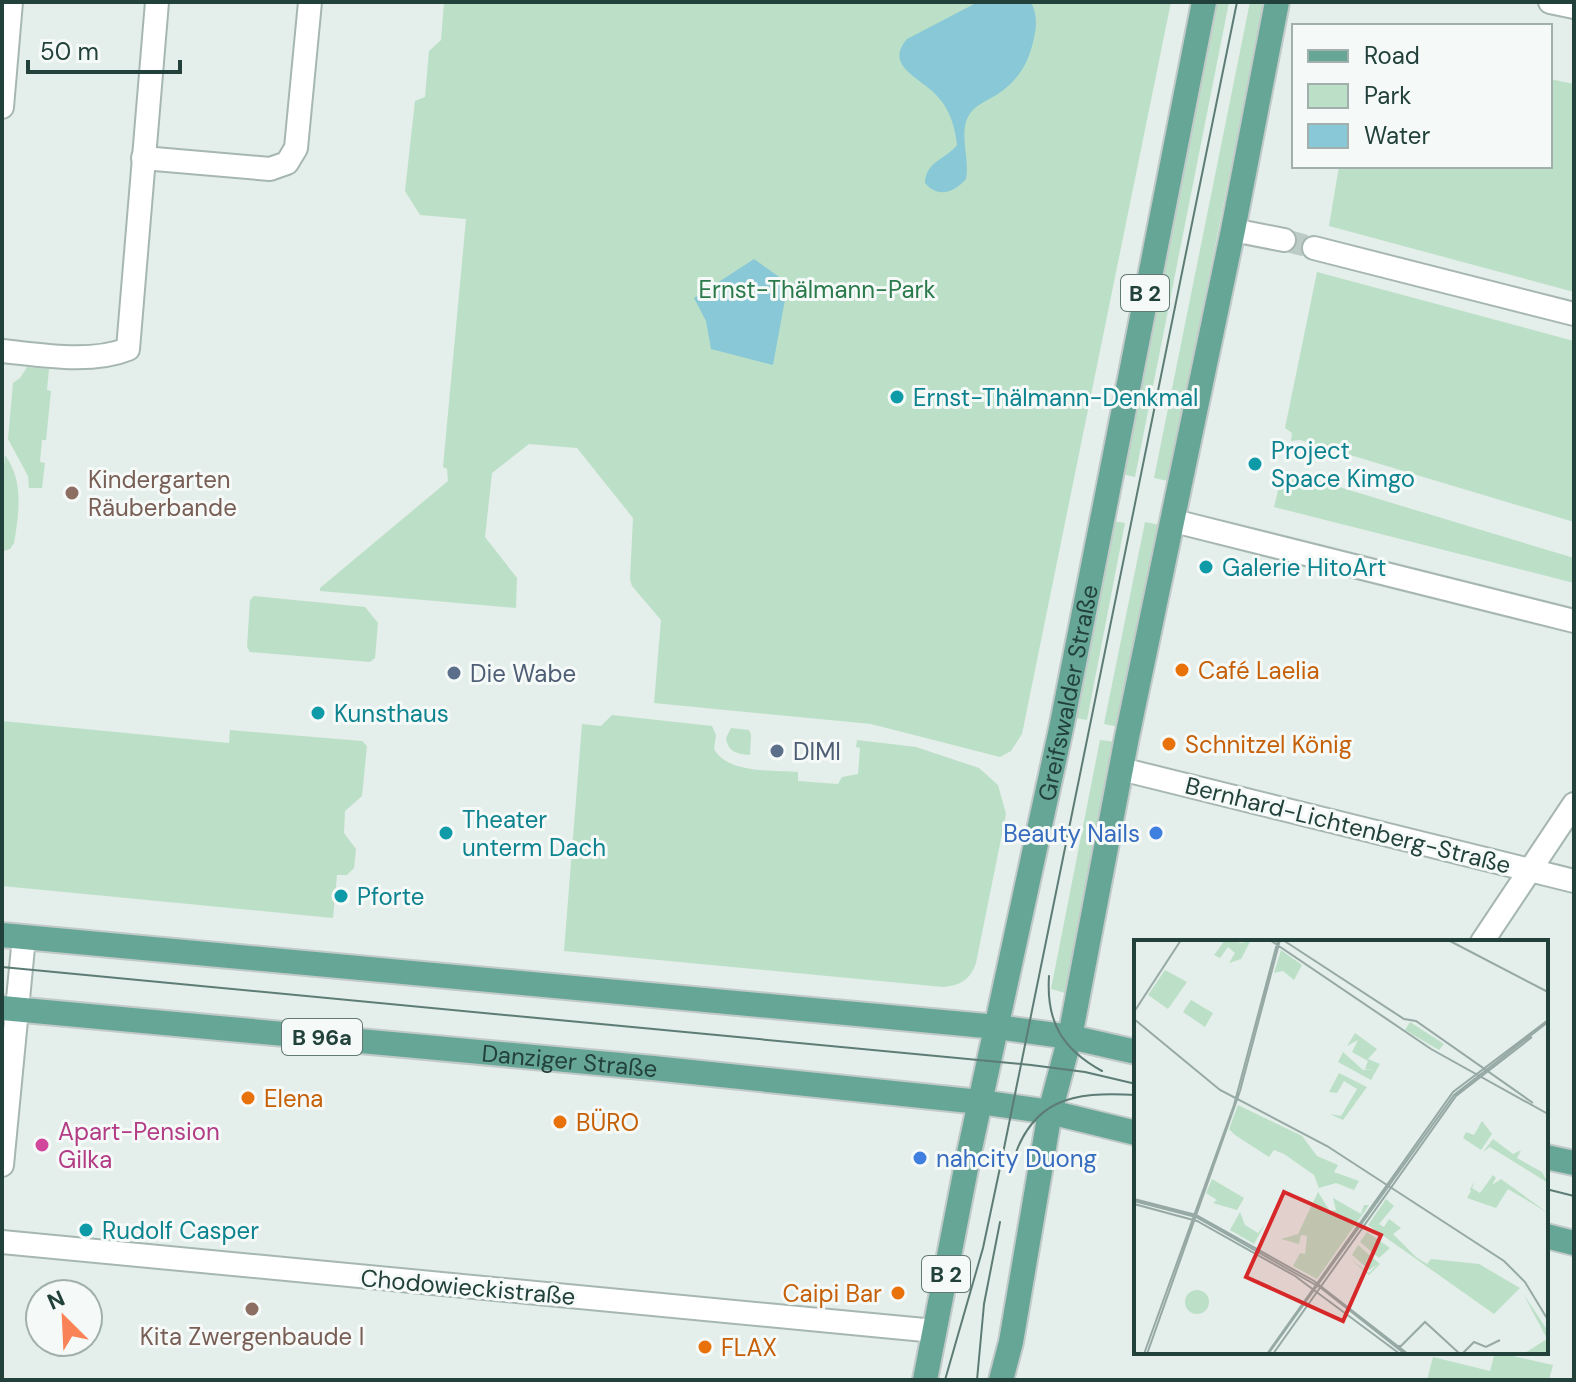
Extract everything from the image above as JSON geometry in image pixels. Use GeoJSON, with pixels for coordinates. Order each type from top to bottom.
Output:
{"type":"FeatureCollection","features":[{"type":"Feature","properties":{"kind":"main road","name":"Greifswalder Straße"},"geometry":{"type":"LineString","coordinates":[[925,1380],[980,1102],[1062,724],[1204,2]]}},
{"type":"Feature","properties":{"kind":"main road"},"geometry":{"type":"LineString","coordinates":[[1001,1380],[1011,1342],[1050,1112],[1070,1037],[1121,769],[1174,521],[1277,2]]}},
{"type":"Feature","properties":{"kind":"main road"},"geometry":{"type":"LineString","coordinates":[[13,936],[997,1027],[1070,1037],[1134,1052]]}},
{"type":"Feature","properties":{"kind":"main road","name":"Danziger Straße"},"geometry":{"type":"LineString","coordinates":[[9,1009],[653,1068],[980,1102],[1050,1112],[1134,1133]]}},
{"type":"Feature","properties":{"kind":"main road"},"geometry":{"type":"LineString","coordinates":[[1548,1157],[1574,1163]]}},
{"type":"Feature","properties":{"kind":"main road"},"geometry":{"type":"LineString","coordinates":[[1548,1236],[1574,1243]]}},
{"type":"Feature","properties":{"kind":"street"},"geometry":{"type":"LineString","coordinates":[[2,107],[11,2]]}},
{"type":"Feature","properties":{"kind":"street"},"geometry":{"type":"LineString","coordinates":[[2,351],[63,356],[114,354],[128,349],[157,2]]}},
{"type":"Feature","properties":{"kind":"street"},"geometry":{"type":"LineString","coordinates":[[143,158],[270,169],[287,163],[296,148],[310,2]]}},
{"type":"Feature","properties":{"kind":"street"},"geometry":{"type":"LineString","coordinates":[[1550,2],[1574,7]]}},
{"type":"Feature","properties":{"kind":"street"},"geometry":{"type":"LineString","coordinates":[[1233,230],[1284,240]]}},
{"type":"Feature","properties":{"kind":"street"},"geometry":{"type":"LineString","coordinates":[[1314,248],[1574,314]]}},
{"type":"Feature","properties":{"kind":"street"},"geometry":{"type":"LineString","coordinates":[[1174,521],[1574,621]]}},
{"type":"Feature","properties":{"kind":"street","name":"Bernhard-Lichtenberg-Straße"},"geometry":{"type":"LineString","coordinates":[[1121,769],[1574,881]]}},
{"type":"Feature","properties":{"kind":"street"},"geometry":{"type":"LineString","coordinates":[[1483,940],[1574,804]]}},
{"type":"Feature","properties":{"kind":"street"},"geometry":{"type":"LineString","coordinates":[[2,1165],[13,936]]}},
{"type":"Feature","properties":{"kind":"street","name":"Chodowieckistraße"},"geometry":{"type":"LineString","coordinates":[[2,1242],[935,1331]]}},
{"type":"Feature","properties":{"kind":"green space","name":"Ernst-Thälmann-Park"},"geometry":{"type":"Polygon","coordinates":[[[444,2],[1171,2],[1022,734],[1011,751],[1000,757],[871,724],[654,703],[661,620],[632,586],[630,579],[633,518],[577,448],[529,444],[492,473],[485,537],[517,578],[516,608],[320,591],[448,481],[447,469],[443,467],[466,219],[420,215],[405,191],[415,101],[425,97],[429,51],[441,40],[444,2]]]}},
{"type":"Feature","properties":{"kind":"green space"},"geometry":{"type":"Polygon","coordinates":[[[1215,2],[1229,2],[1135,477],[1122,474],[1215,2]]]}},
{"type":"Feature","properties":{"kind":"green space"},"geometry":{"type":"Polygon","coordinates":[[[1250,2],[1264,2],[1168,481],[1154,478],[1250,2]]]}},
{"type":"Feature","properties":{"kind":"green space"},"geometry":{"type":"Polygon","coordinates":[[[1552,79],[1574,84],[1574,292],[1329,226],[1339,168],[1552,168],[1552,79]]]}},
{"type":"Feature","properties":{"kind":"green space"},"geometry":{"type":"Polygon","coordinates":[[[1317,272],[1574,341],[1574,522],[1300,440],[1291,441],[1292,433],[1285,428],[1317,272]]]}},
{"type":"Feature","properties":{"kind":"green space"},"geometry":{"type":"Polygon","coordinates":[[[27,367],[49,369],[47,390],[51,391],[46,440],[42,440],[40,462],[45,463],[42,488],[29,488],[28,476],[8,439],[13,383],[27,367]]]}},
{"type":"Feature","properties":{"kind":"green space"},"geometry":{"type":"Polygon","coordinates":[[[5,455],[15,476],[18,498],[14,543],[4,551],[2,491],[5,455]]]}},
{"type":"Feature","properties":{"kind":"green space"},"geometry":{"type":"Polygon","coordinates":[[[1283,470],[1574,558],[1574,583],[1274,507],[1283,470]]]}},
{"type":"Feature","properties":{"kind":"green space"},"geometry":{"type":"Polygon","coordinates":[[[1113,521],[1125,523],[1087,720],[1075,718],[1113,521]]]}},
{"type":"Feature","properties":{"kind":"green space"},"geometry":{"type":"Polygon","coordinates":[[[1145,522],[1160,525],[1119,727],[1104,724],[1145,522]]]}},
{"type":"Feature","properties":{"kind":"green space"},"geometry":{"type":"Polygon","coordinates":[[[254,596],[365,607],[378,623],[375,658],[370,662],[250,652],[247,647],[250,600],[254,596]]]}},
{"type":"Feature","properties":{"kind":"green space"},"geometry":{"type":"Polygon","coordinates":[[[612,715],[712,726],[716,735],[714,749],[730,763],[752,769],[798,772],[798,781],[838,784],[842,777],[858,774],[860,748],[856,747],[857,740],[916,747],[979,768],[998,785],[1006,814],[976,963],[971,973],[960,983],[943,987],[564,951],[582,724],[601,726],[612,715]]]}},
{"type":"Feature","properties":{"kind":"green space"},"geometry":{"type":"Polygon","coordinates":[[[2,721],[229,743],[230,730],[362,741],[367,746],[362,796],[345,811],[344,833],[356,849],[354,868],[347,875],[337,875],[333,918],[2,886],[2,721]]]}},
{"type":"Feature","properties":{"kind":"green space"},"geometry":{"type":"Polygon","coordinates":[[[731,728],[749,730],[750,755],[731,749],[726,738],[731,728]]]}},
{"type":"Feature","properties":{"kind":"green space"},"geometry":{"type":"Polygon","coordinates":[[[1100,740],[1116,742],[1065,993],[1051,989],[1100,740]]]}},
{"type":"Feature","properties":{"kind":"green space"},"geometry":{"type":"Polygon","coordinates":[[[1494,1354],[1553,1365],[1549,1380],[1427,1380],[1433,1357],[1490,1371],[1494,1354]]]}},
{"type":"Feature","properties":{"kind":"water"},"geometry":{"type":"Polygon","coordinates":[[[978,2],[1031,2],[1035,33],[1022,70],[1005,89],[977,106],[968,117],[964,131],[966,179],[952,190],[935,191],[925,183],[926,176],[932,165],[957,145],[953,125],[946,107],[902,65],[899,57],[907,39],[978,2]]]}},
{"type":"Feature","properties":{"kind":"water"},"geometry":{"type":"Polygon","coordinates":[[[754,259],[788,283],[773,365],[711,349],[706,321],[694,298],[754,259]]]}},
{"type":"Feature","properties":{"kind":"tunnel"},"geometry":{"type":"LineString","coordinates":[[1284,240],[1314,248]]}},
{"type":"Feature","properties":{"kind":"tram line"},"geometry":{"type":"LineString","coordinates":[[945,1380],[983,1248],[1237,2]]}},
{"type":"Feature","properties":{"kind":"tram line"},"geometry":{"type":"LineString","coordinates":[[2,967],[1031,1065],[1085,1072],[1134,1084]]}},
{"type":"Feature","properties":{"kind":"tram line"},"geometry":{"type":"LineString","coordinates":[[1049,976],[1050,1007],[1059,1032],[1076,1053],[1102,1071]]}},
{"type":"Feature","properties":{"kind":"tram line"},"geometry":{"type":"LineString","coordinates":[[1011,1167],[1019,1144],[1030,1126],[1042,1113],[1057,1104],[1092,1095],[1134,1095]]}},
{"type":"Feature","properties":{"kind":"tram line"},"geometry":{"type":"LineString","coordinates":[[1548,1190],[1574,1196]]}},
{"type":"Feature","properties":{"kind":"tram line"},"geometry":{"type":"LineString","coordinates":[[977,1380],[984,1304],[1000,1222]]}},
{"type":"Feature","properties":{"kind":"place","name":"Ernst-Thälmann-Denkmal"},"geometry":{"type":"Point","coordinates":[897,397]}},
{"type":"Feature","properties":{"kind":"place","name":"Project Space Kimgo"},"geometry":{"type":"Point","coordinates":[1255,464]}},
{"type":"Feature","properties":{"kind":"place","name":"Kindergarten Räuberbande"},"geometry":{"type":"Point","coordinates":[72,493]}},
{"type":"Feature","properties":{"kind":"place","name":"Galerie HitoArt"},"geometry":{"type":"Point","coordinates":[1206,567]}},
{"type":"Feature","properties":{"kind":"place","name":"Café Laelia"},"geometry":{"type":"Point","coordinates":[1182,670]}},
{"type":"Feature","properties":{"kind":"place","name":"Die Wabe"},"geometry":{"type":"Point","coordinates":[454,673]}},
{"type":"Feature","properties":{"kind":"place","name":"Kunsthaus"},"geometry":{"type":"Point","coordinates":[318,713]}},
{"type":"Feature","properties":{"kind":"place","name":"Schnitzel König"},"geometry":{"type":"Point","coordinates":[1169,744]}},
{"type":"Feature","properties":{"kind":"place","name":"DIMI"},"geometry":{"type":"Point","coordinates":[777,751]}},
{"type":"Feature","properties":{"kind":"place","name":"Theater unterm Dach"},"geometry":{"type":"Point","coordinates":[446,833]}},
{"type":"Feature","properties":{"kind":"place","name":"Beauty Nails"},"geometry":{"type":"Point","coordinates":[1156,833]}},
{"type":"Feature","properties":{"kind":"place","name":"Pforte"},"geometry":{"type":"Point","coordinates":[341,896]}},
{"type":"Feature","properties":{"kind":"place","name":"Elena"},"geometry":{"type":"Point","coordinates":[248,1098]}},
{"type":"Feature","properties":{"kind":"place","name":"BÜRO"},"geometry":{"type":"Point","coordinates":[560,1122]}},
{"type":"Feature","properties":{"kind":"place","name":"Apart-Pension Gilka"},"geometry":{"type":"Point","coordinates":[42,1145]}},
{"type":"Feature","properties":{"kind":"place","name":"nahcity Duong"},"geometry":{"type":"Point","coordinates":[920,1158]}},
{"type":"Feature","properties":{"kind":"place","name":"Rudolf Casper"},"geometry":{"type":"Point","coordinates":[86,1230]}},
{"type":"Feature","properties":{"kind":"place","name":"Caipi Bar"},"geometry":{"type":"Point","coordinates":[898,1293]}},
{"type":"Feature","properties":{"kind":"place","name":"Kita Zwergenbaude I"},"geometry":{"type":"Point","coordinates":[252,1309]}},
{"type":"Feature","properties":{"kind":"place","name":"FLAX"},"geometry":{"type":"Point","coordinates":[705,1347]}}]}
